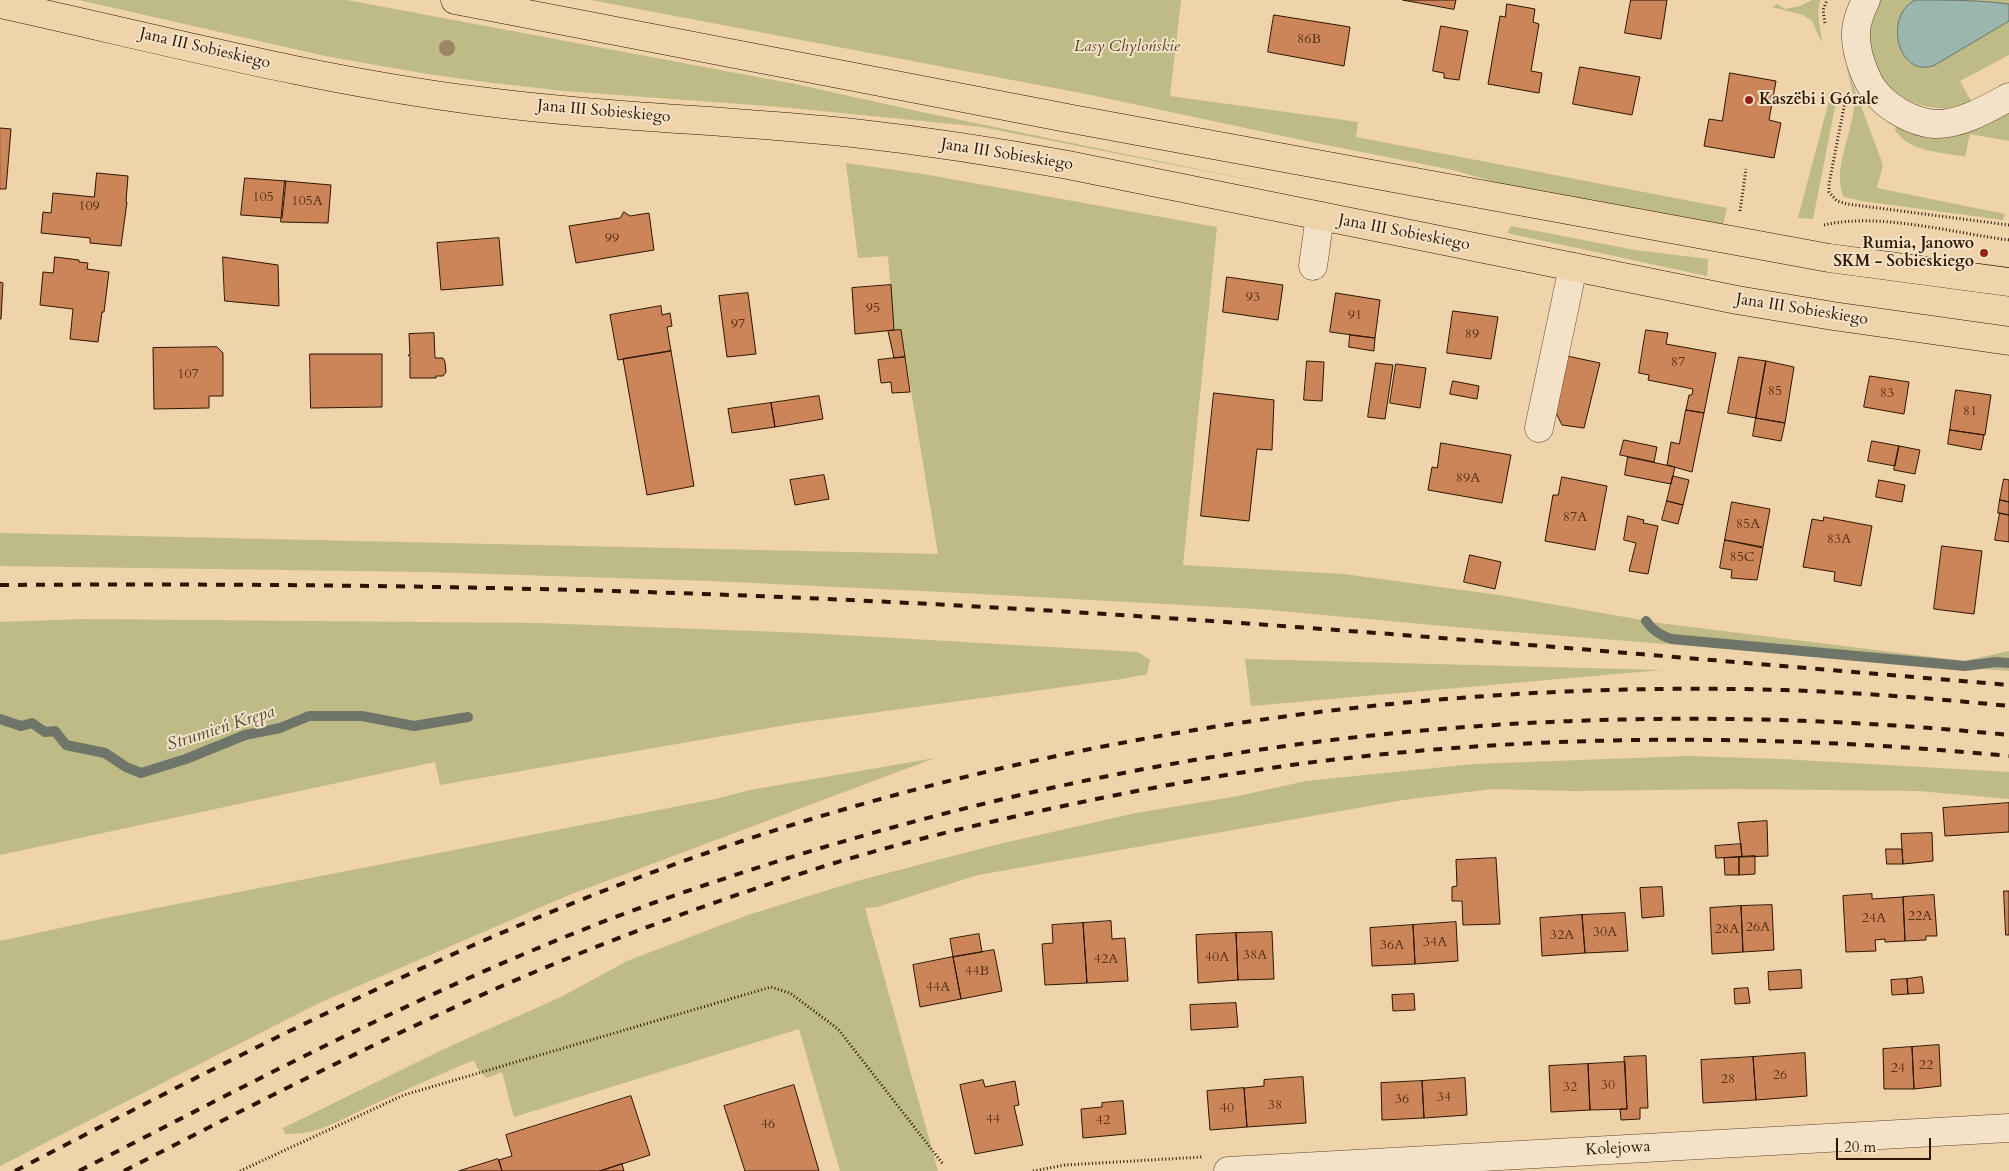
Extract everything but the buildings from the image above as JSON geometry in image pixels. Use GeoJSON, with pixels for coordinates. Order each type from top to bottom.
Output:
{"type":"FeatureCollection","features":[{"type":"Feature","properties":{"kind":"main road"},"geometry":{"type":"LineString","coordinates":[[455,0],[1082,121],[1809,254],[2009,282]]}},
{"type":"Feature","properties":{"kind":"main road","name":"Jana III Sobieskiego"},"geometry":{"type":"LineString","coordinates":[[0,4],[276,65],[418,93],[490,102],[853,133],[961,146],[1068,165],[1737,300],[2009,341]]}},
{"type":"Feature","properties":{"kind":"street"},"geometry":{"type":"LineString","coordinates":[[1866,0],[1859,16],[1856,31],[1859,60],[1876,93],[1904,115],[1934,124],[1959,120],[1985,110],[2009,96]]}},
{"type":"Feature","properties":{"kind":"street"},"geometry":{"type":"LineString","coordinates":[[1313,266],[1320,216]]}},
{"type":"Feature","properties":{"kind":"street"},"geometry":{"type":"LineString","coordinates":[[1539,428],[1573,267]]}},
{"type":"Feature","properties":{"kind":"street","name":"Kolejowa"},"geometry":{"type":"LineString","coordinates":[[1228,1171],[2009,1128]]}},
{"type":"Feature","properties":{"kind":"path"},"geometry":{"type":"LineString","coordinates":[[1826,24],[1823,10],[1827,0]]}},
{"type":"Feature","properties":{"kind":"path"},"geometry":{"type":"LineString","coordinates":[[1844,95],[1842,117],[1829,184],[1829,192],[1836,201],[2009,225]]}},
{"type":"Feature","properties":{"kind":"path"},"geometry":{"type":"LineString","coordinates":[[1738,219],[1746,169]]}},
{"type":"Feature","properties":{"kind":"path"},"geometry":{"type":"LineString","coordinates":[[1820,226],[1844,221],[1882,222],[2009,240]]}},
{"type":"Feature","properties":{"kind":"path"},"geometry":{"type":"LineString","coordinates":[[240,1171],[404,1095],[771,987],[790,993],[838,1029],[943,1164]]}},
{"type":"Feature","properties":{"kind":"green space"},"geometry":{"type":"Polygon","coordinates":[[[79,0],[347,0],[795,84],[1275,185],[982,127],[781,107],[564,91],[427,74],[325,56],[79,0]]]}},
{"type":"Feature","properties":{"kind":"green space","name":"Lasy Chylońskie"},"geometry":{"type":"Polygon","coordinates":[[[591,0],[1181,0],[1170,96],[1358,122],[1356,137],[1727,208],[1723,225],[1554,199],[1453,170],[1091,95],[591,0]]]}},
{"type":"Feature","properties":{"kind":"green space"},"geometry":{"type":"Polygon","coordinates":[[[1812,0],[1820,0],[1818,14],[1822,43],[1812,21],[1803,15],[1772,7],[1777,4],[1785,9],[1800,6],[1812,0]]]}},
{"type":"Feature","properties":{"kind":"green space"},"geometry":{"type":"Polygon","coordinates":[[[1880,0],[2009,0],[2009,55],[1960,81],[1971,101],[1945,108],[1934,108],[1911,101],[1890,88],[1882,80],[1872,60],[1870,27],[1874,10],[1880,0]]]}},
{"type":"Feature","properties":{"kind":"green space"},"geometry":{"type":"Polygon","coordinates":[[[1846,66],[1883,165],[1877,188],[2005,214],[2003,220],[1844,197],[1840,176],[1841,164],[1854,105],[1846,66]]]}},
{"type":"Feature","properties":{"kind":"green space"},"geometry":{"type":"Polygon","coordinates":[[[1832,89],[1836,102],[1813,219],[1798,218],[1832,89]]]}},
{"type":"Feature","properties":{"kind":"green space"},"geometry":{"type":"Polygon","coordinates":[[[2009,110],[2009,141],[1970,134],[1965,157],[1917,147],[1908,143],[1895,130],[1897,124],[2009,110]]]}},
{"type":"Feature","properties":{"kind":"green space"},"geometry":{"type":"Polygon","coordinates":[[[846,163],[923,174],[1217,227],[1183,565],[1344,574],[1499,595],[1659,623],[1964,661],[2009,651],[2009,671],[1488,630],[1258,609],[943,592],[711,581],[426,572],[0,566],[0,533],[938,554],[901,330],[894,331],[888,256],[858,258],[846,163]]]}},
{"type":"Feature","properties":{"kind":"green space"},"geometry":{"type":"Polygon","coordinates":[[[1511,226],[1635,250],[1708,259],[1707,276],[1507,233],[1511,226]]]}},
{"type":"Feature","properties":{"kind":"green space"},"geometry":{"type":"Polygon","coordinates":[[[84,619],[538,623],[807,633],[1138,652],[1150,660],[1147,674],[1122,679],[798,723],[440,785],[435,762],[0,855],[0,622],[84,619]]]}},
{"type":"Feature","properties":{"kind":"green space"},"geometry":{"type":"Polygon","coordinates":[[[1245,659],[1662,670],[1251,706],[1245,659]]]}},
{"type":"Feature","properties":{"kind":"green space"},"geometry":{"type":"Polygon","coordinates":[[[1688,756],[1782,759],[2009,772],[2009,799],[1919,791],[1736,789],[1573,791],[1492,789],[1403,800],[978,875],[877,907],[865,908],[938,1171],[840,1171],[799,1029],[514,1117],[502,1072],[486,1078],[478,1069],[474,1060],[320,1129],[298,1134],[285,1134],[283,1128],[446,1048],[561,997],[627,961],[748,915],[857,881],[995,845],[1136,813],[1238,796],[1306,781],[1474,764],[1688,756]]]}},
{"type":"Feature","properties":{"kind":"green space"},"geometry":{"type":"Polygon","coordinates":[[[935,758],[569,895],[319,1003],[0,1166],[0,941],[106,918],[715,799],[750,790],[935,758]]]}},
{"type":"Feature","properties":{"kind":"water"},"geometry":{"type":"Polygon","coordinates":[[[1915,0],[1974,1],[2009,4],[2009,21],[1935,65],[1922,67],[1912,64],[1904,56],[1897,32],[1899,19],[1905,8],[1915,0]]]}},
{"type":"Feature","properties":{"kind":"waterway"},"geometry":{"type":"LineString","coordinates":[[1646,621],[1658,633],[1672,639],[1965,666],[1996,662],[2009,663]]}},
{"type":"Feature","properties":{"kind":"waterway","name":"Strumień Krępa"},"geometry":{"type":"LineString","coordinates":[[0,719],[21,726],[32,723],[45,732],[55,731],[66,745],[105,753],[126,767],[141,773],[186,759],[245,735],[280,728],[309,716],[362,716],[414,726],[468,717]]}},
{"type":"Feature","properties":{"kind":"railway"},"geometry":{"type":"LineString","coordinates":[[0,585],[445,587],[890,602],[1030,609],[1310,628],[2009,685]]}},
{"type":"Feature","properties":{"kind":"railway"},"geometry":{"type":"LineString","coordinates":[[15,1171],[323,1015],[480,942],[560,909],[640,877],[772,831],[906,792],[1042,759],[1180,732],[1319,712],[1459,698],[1598,690],[1737,689],[1839,692],[2009,706]]}},
{"type":"Feature","properties":{"kind":"railway"},"geometry":{"type":"LineString","coordinates":[[79,1171],[363,1027],[435,993],[582,930],[734,875],[812,851],[970,807],[1050,788],[1212,757],[1293,745],[1382,734],[1561,721],[1740,719],[1920,727],[2009,735]]}},
{"type":"Feature","properties":{"kind":"railway"},"geometry":{"type":"LineString","coordinates":[[124,1171],[282,1090],[402,1032],[585,951],[730,897],[828,865],[924,838],[1022,815],[1137,791],[1291,765],[1380,754],[1470,747],[1560,742],[1740,740],[1920,748],[2009,756]]}},
{"type":"Feature","properties":{"kind":"place","name":"Kaszëbi i Górale"},"geometry":{"type":"Point","coordinates":[1749,100]}},
{"type":"Feature","properties":{"kind":"place","name":"Rumia, Janowo SKM - Sobieskiego"},"geometry":{"type":"Point","coordinates":[1984,253]}}]}
